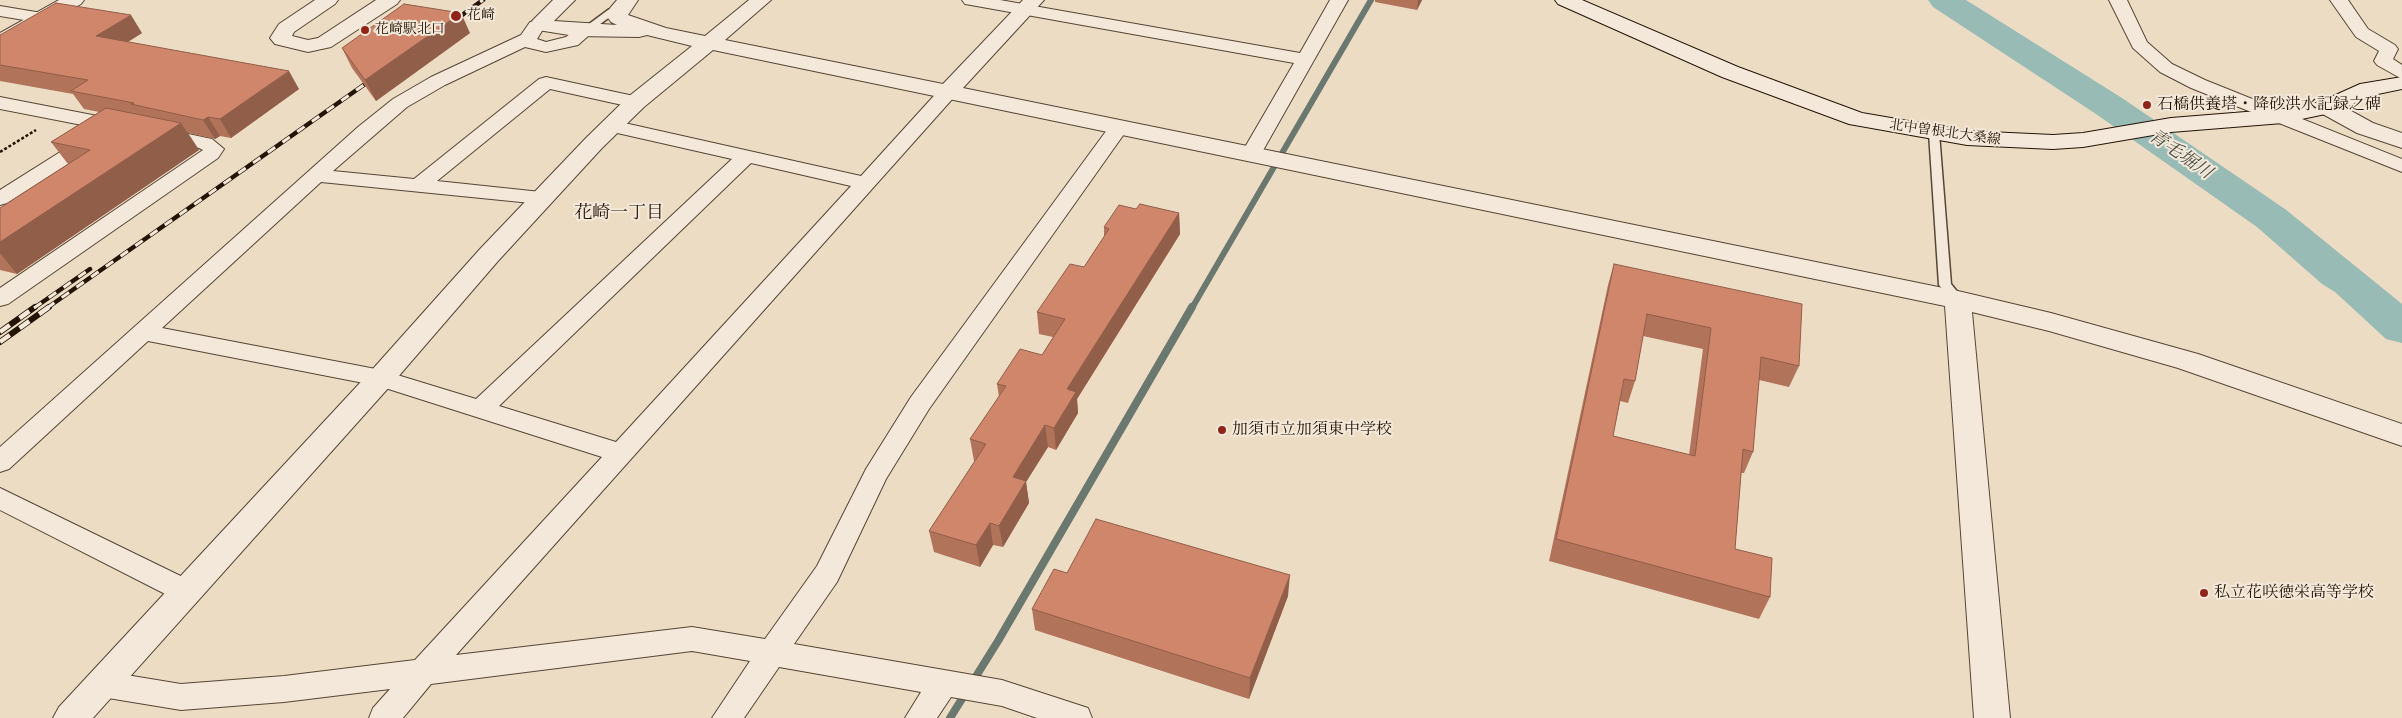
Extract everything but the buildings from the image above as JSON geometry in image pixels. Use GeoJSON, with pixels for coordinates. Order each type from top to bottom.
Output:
{"type":"FeatureCollection","features":[{"type":"Feature","properties":{"kind":"street"},"geometry":{"type":"LineString","coordinates":[[0,41],[74,0]]}},
{"type":"Feature","properties":{"kind":"street"},"geometry":{"type":"LineString","coordinates":[[328,0],[286,28],[280,38],[308,46],[324,43],[390,0]]}},
{"type":"Feature","properties":{"kind":"street"},"geometry":{"type":"LineString","coordinates":[[0,462],[365,131],[400,103],[470,64],[528,39],[533,29],[565,0]]}},
{"type":"Feature","properties":{"kind":"street"},"geometry":{"type":"LineString","coordinates":[[71,718],[381,378],[541,198],[636,102],[761,0]]}},
{"type":"Feature","properties":{"kind":"street"},"geometry":{"type":"LineString","coordinates":[[971,0],[1029,5],[1305,60]]}},
{"type":"Feature","properties":{"kind":"street"},"geometry":{"type":"LineString","coordinates":[[1251,154],[1339,0]]}},
{"type":"Feature","properties":{"kind":"street","name":"北中曽根北大桑線"},"geometry":{"type":"LineString","coordinates":[[1565,0],[1790,96],[1857,119],[1967,138],[2030,142],[2083,140],[2171,125],[2283,116],[2327,107],[2341,99],[2368,89],[2402,82]]}},
{"type":"Feature","properties":{"kind":"street"},"geometry":{"type":"LineString","coordinates":[[2118,0],[2139,44],[2160,64],[2198,84],[2283,116],[2402,166]]}},
{"type":"Feature","properties":{"kind":"street"},"geometry":{"type":"LineString","coordinates":[[2338,0],[2362,33],[2389,49],[2383,61],[2402,73]]}},
{"type":"Feature","properties":{"kind":"street"},"geometry":{"type":"LineString","coordinates":[[625,3],[617,14],[622,21],[661,32],[1958,300],[2051,322],[2188,361],[2402,435]]}},
{"type":"Feature","properties":{"kind":"street"},"geometry":{"type":"LineString","coordinates":[[384,718],[421,674],[620,453],[1029,5]]}},
{"type":"Feature","properties":{"kind":"street"},"geometry":{"type":"LineString","coordinates":[[0,11],[42,18]]}},
{"type":"Feature","properties":{"kind":"street"},"geometry":{"type":"LineString","coordinates":[[542,21],[545,26],[558,30],[624,29],[661,32]]}},
{"type":"Feature","properties":{"kind":"street"},"geometry":{"type":"LineString","coordinates":[[528,39],[538,46],[555,46],[572,41],[586,30]]}},
{"type":"Feature","properties":{"kind":"street"},"geometry":{"type":"LineString","coordinates":[[418,186],[546,83],[636,102]]}},
{"type":"Feature","properties":{"kind":"street"},"geometry":{"type":"LineString","coordinates":[[0,298],[211,154],[214,149],[205,143],[2,105]]}},
{"type":"Feature","properties":{"kind":"street"},"geometry":{"type":"LineString","coordinates":[[2327,107],[2365,128],[2402,141]]}},
{"type":"Feature","properties":{"kind":"street"},"geometry":{"type":"LineString","coordinates":[[611,126],[865,184]]}},
{"type":"Feature","properties":{"kind":"street"},"geometry":{"type":"LineString","coordinates":[[727,718],[774,653],[827,574],[875,476],[906,424],[1119,127]]}},
{"type":"Feature","properties":{"kind":"street"},"geometry":{"type":"LineString","coordinates":[[0,199],[130,129]]}},
{"type":"Feature","properties":{"kind":"street"},"geometry":{"type":"LineString","coordinates":[[480,410],[745,158]]}},
{"type":"Feature","properties":{"kind":"street"},"geometry":{"type":"LineString","coordinates":[[317,175],[541,198]]}},
{"type":"Feature","properties":{"kind":"street"},"geometry":{"type":"LineString","coordinates":[[1958,300],[1992,718]]}},
{"type":"Feature","properties":{"kind":"street"},"geometry":{"type":"LineString","coordinates":[[143,332],[381,378],[620,453]]}},
{"type":"Feature","properties":{"kind":"street"},"geometry":{"type":"LineString","coordinates":[[0,498],[185,591]]}},
{"type":"Feature","properties":{"kind":"street"},"geometry":{"type":"LineString","coordinates":[[102,684],[181,697],[284,690],[692,640],[1002,694],[1076,718]]}},
{"type":"Feature","properties":{"kind":"street"},"geometry":{"type":"LineString","coordinates":[[920,718],[944,683]]}},
{"type":"Feature","properties":{"kind":"lane"},"geometry":{"type":"LineString","coordinates":[[586,30],[625,3]]}},
{"type":"Feature","properties":{"kind":"lane"},"geometry":{"type":"LineString","coordinates":[[1934,133],[1945,285],[1958,300]]}},
{"type":"Feature","properties":{"kind":"path"},"geometry":{"type":"LineString","coordinates":[[0,152],[39,127]]}},
{"type":"Feature","properties":{"kind":"waterway"},"geometry":{"type":"LineString","coordinates":[[1192,308],[1371,0]]}},
{"type":"Feature","properties":{"kind":"waterway","name":"青毛堀川"},"geometry":{"type":"LineString","coordinates":[[1944,0],[2109,106],[2271,218],[2337,274],[2350,282],[2402,328]]}},
{"type":"Feature","properties":{"kind":"waterway"},"geometry":{"type":"LineString","coordinates":[[950,718],[998,641],[1192,307]]}},
{"type":"Feature","properties":{"kind":"railway"},"geometry":{"type":"LineString","coordinates":[[451,23],[483,0]]}},
{"type":"Feature","properties":{"kind":"railway"},"geometry":{"type":"LineString","coordinates":[[47,308],[375,77]]}},
{"type":"Feature","properties":{"kind":"railway"},"geometry":{"type":"LineString","coordinates":[[34,308],[90,269]]}},
{"type":"Feature","properties":{"kind":"railway"},"geometry":{"type":"LineString","coordinates":[[0,332],[35,307]]}},
{"type":"Feature","properties":{"kind":"railway"},"geometry":{"type":"LineString","coordinates":[[0,342],[49,307]]}},
{"type":"Feature","properties":{"kind":"place","name":"花崎"},"geometry":{"type":"Point","coordinates":[456,16]}},
{"type":"Feature","properties":{"kind":"place","name":"花崎駅北口"},"geometry":{"type":"Point","coordinates":[365,30]}},
{"type":"Feature","properties":{"kind":"place","name":"石橋供養塔・降砂洪水記録之碑"},"geometry":{"type":"Point","coordinates":[2147,105]}},
{"type":"Feature","properties":{"kind":"place","name":"加須市立加須東中学校"},"geometry":{"type":"Point","coordinates":[1222,430]}},
{"type":"Feature","properties":{"kind":"place","name":"私立花咲徳栄高等学校"},"geometry":{"type":"Point","coordinates":[2204,593]}},
{"type":"Feature","properties":{"kind":"district","name":"花崎一丁目"},"geometry":{"type":"Point","coordinates":[619,214]}}]}
